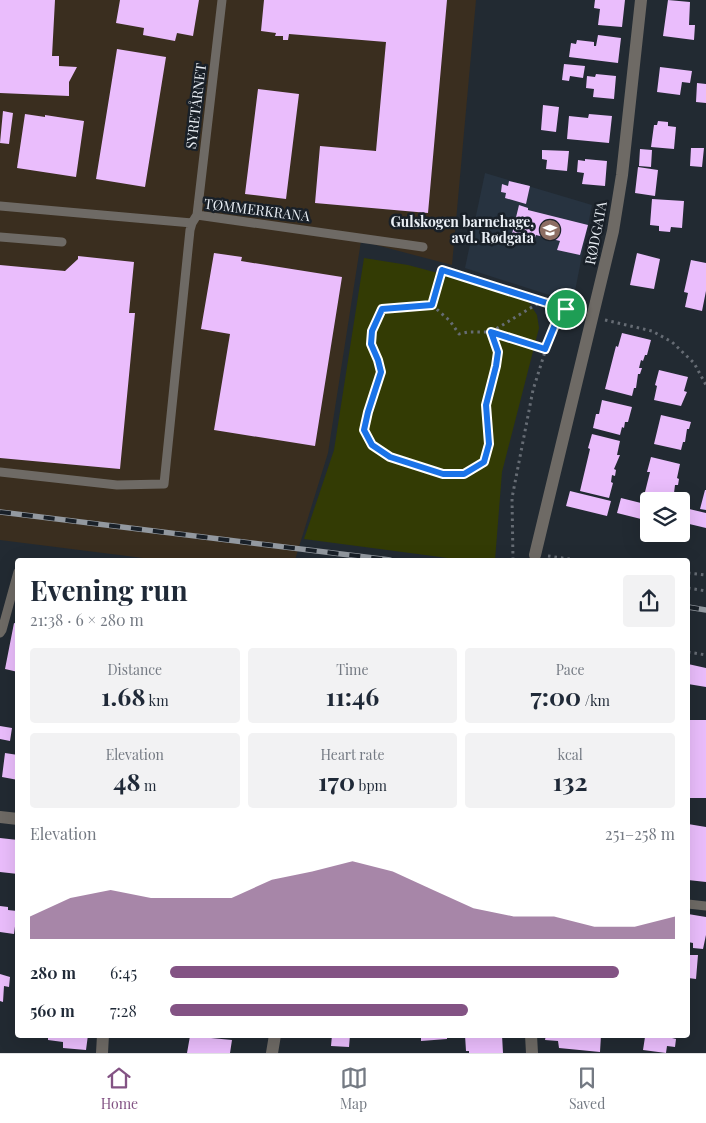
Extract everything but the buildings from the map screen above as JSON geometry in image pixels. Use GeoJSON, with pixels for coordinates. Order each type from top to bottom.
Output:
{"type":"FeatureCollection","features":[{"type":"Feature","properties":{"kind":"street","name":"RØDGATA"},"geometry":{"type":"LineString","coordinates":[[535,555],[613,231],[622,175],[641,0]]}},
{"type":"Feature","properties":{"kind":"street"},"geometry":{"type":"LineString","coordinates":[[0,817],[15,819]]}},
{"type":"Feature","properties":{"kind":"street"},"geometry":{"type":"LineString","coordinates":[[102,1053],[103,1038]]}},
{"type":"Feature","properties":{"kind":"street"},"geometry":{"type":"LineString","coordinates":[[272,1053],[274,1038]]}},
{"type":"Feature","properties":{"kind":"street"},"geometry":{"type":"LineString","coordinates":[[531,1038],[532,1053]]}},
{"type":"Feature","properties":{"kind":"lane","name":"SYRETÅRNET"},"geometry":{"type":"LineString","coordinates":[[0,472],[117,484],[164,484],[189,242],[194,219],[222,0]]}},
{"type":"Feature","properties":{"kind":"lane","name":"TØMMERKRANA"},"geometry":{"type":"LineString","coordinates":[[0,206],[194,219],[423,247]]}},
{"type":"Feature","properties":{"kind":"lane"},"geometry":{"type":"LineString","coordinates":[[0,237],[62,242]]}},
{"type":"Feature","properties":{"kind":"lane"},"geometry":{"type":"LineString","coordinates":[[0,633],[15,583]]}},
{"type":"Feature","properties":{"kind":"lane"},"geometry":{"type":"LineString","coordinates":[[690,904],[706,906]]}},
{"type":"Feature","properties":{"kind":"path"},"geometry":{"type":"LineString","coordinates":[[432,305],[442,270],[593,317],[652,331],[672,342],[694,364],[706,385]]}},
{"type":"Feature","properties":{"kind":"path"},"geometry":{"type":"LineString","coordinates":[[491,332],[542,301]]}},
{"type":"Feature","properties":{"kind":"path"},"geometry":{"type":"LineString","coordinates":[[491,332],[498,352],[486,405],[489,444],[484,462],[464,474],[443,474],[390,457],[372,445],[364,430],[381,372],[371,344],[372,331],[382,309],[432,305],[450,321],[459,334],[491,332],[545,349]]}},
{"type":"Feature","properties":{"kind":"path"},"geometry":{"type":"LineString","coordinates":[[513,558],[512,498],[533,390],[545,349],[556,322],[566,309]]}},
{"type":"Feature","properties":{"kind":"path"},"geometry":{"type":"LineString","coordinates":[[535,555],[554,558]]}},
{"type":"Feature","properties":{"kind":"path"},"geometry":{"type":"LineString","coordinates":[[690,573],[706,575]]}},
{"type":"Feature","properties":{"kind":"path"},"geometry":{"type":"LineString","coordinates":[[690,588],[706,591]]}},
{"type":"Feature","properties":{"kind":"path"},"geometry":{"type":"LineString","coordinates":[[690,652],[706,656]]}},
{"type":"Feature","properties":{"kind":"shaded area"},"geometry":{"type":"Polygon","coordinates":[[[0,0],[476,0],[452,265],[361,241],[328,453],[296,558],[143,558],[0,540],[0,0]]]}},
{"type":"Feature","properties":{"kind":"shaded area"},"geometry":{"type":"Polygon","coordinates":[[[485,173],[592,205],[574,296],[568,301],[465,268],[485,173]]]}},
{"type":"Feature","properties":{"kind":"green space"},"geometry":{"type":"Polygon","coordinates":[[[364,258],[408,265],[528,301],[537,315],[539,328],[502,472],[495,558],[448,558],[304,539],[334,450],[364,258]]]}},
{"type":"Feature","properties":{"kind":"railway"},"geometry":{"type":"LineString","coordinates":[[0,512],[374,558]]}},
{"type":"Feature","properties":{"kind":"railway"},"geometry":{"type":"LineString","coordinates":[[690,607],[706,610]]}},
{"type":"Feature","properties":{"kind":"place","name":"Gulskogen barnehage, avd. Rødgata"},"geometry":{"type":"Point","coordinates":[550,230]}},
{"type":"Feature","properties":{"kind":"route"},"geometry":{"type":"LineString","coordinates":[[442,270],[566,309],[556,322],[545,349],[491,332],[498,352],[486,405],[489,444],[484,462],[464,474],[443,474],[390,457],[372,445],[364,430],[381,372],[371,344],[372,331],[382,309],[399,306],[432,305],[442,270]]}}]}
